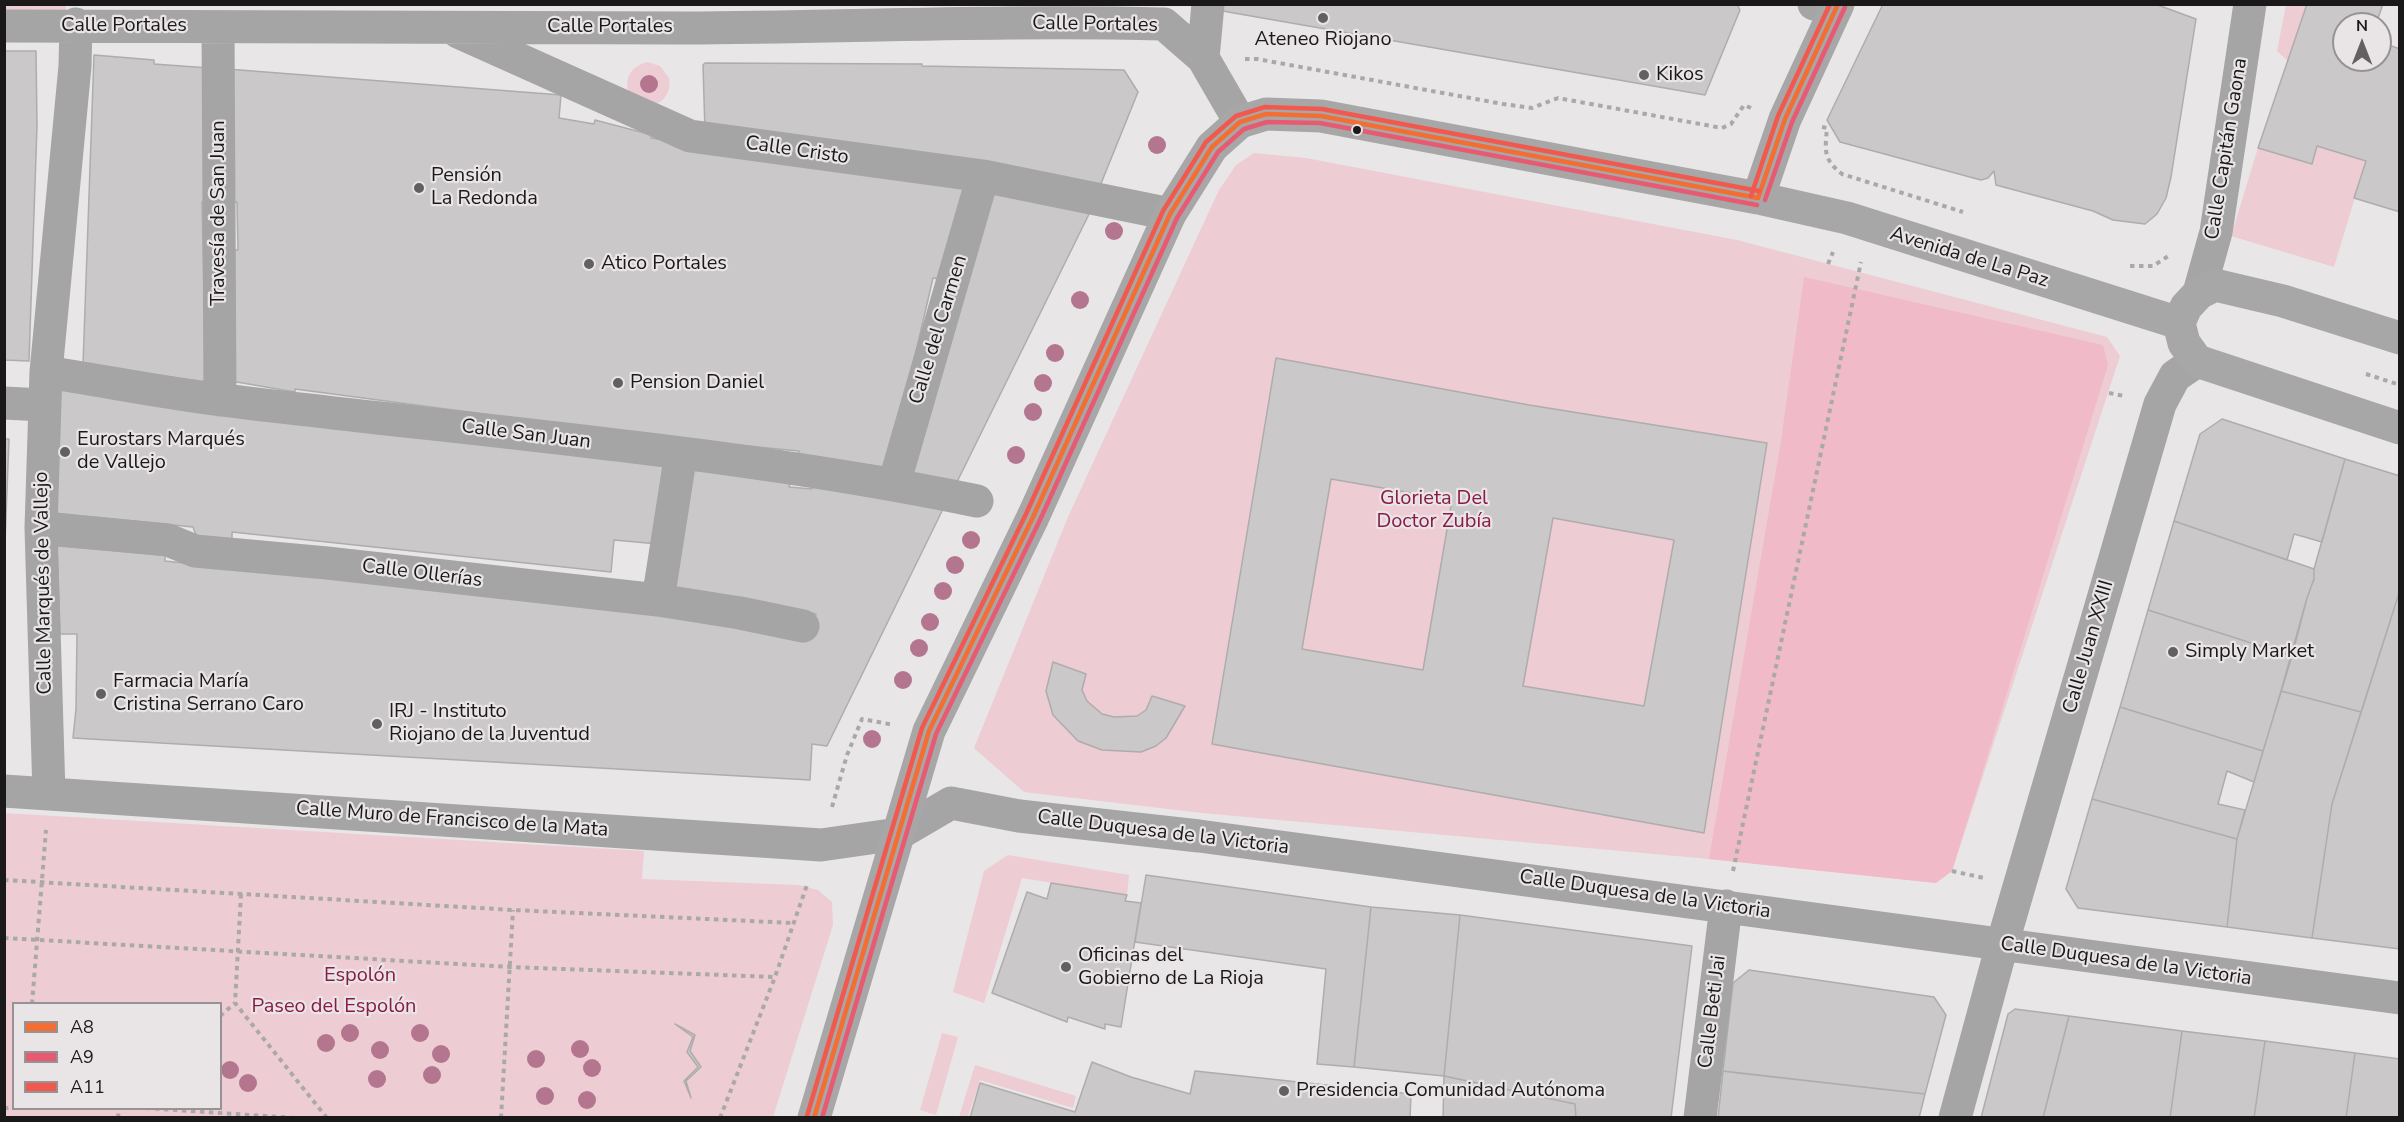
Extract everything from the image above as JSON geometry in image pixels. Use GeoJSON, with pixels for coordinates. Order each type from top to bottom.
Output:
{"type":"FeatureCollection","features":[{"type":"Feature","properties":{"kind":"main road"},"geometry":{"type":"LineString","coordinates":[[1758,198],[1785,119],[1829,6]]}},
{"type":"Feature","properties":{"kind":"main road","name":"Avenida de La Paz"},"geometry":{"type":"LineString","coordinates":[[1240,122],[1266,114],[1321,116],[1758,198],[1847,218],[2179,323]]}},
{"type":"Feature","properties":{"kind":"main road"},"geometry":{"type":"LineString","coordinates":[[814,1118],[929,731],[1033,517],[1170,214],[1212,147],[1240,122]]}},
{"type":"Feature","properties":{"kind":"main road"},"geometry":{"type":"LineString","coordinates":[[2400,338],[2283,301],[2215,285],[2199,292],[2186,307],[2179,323],[2184,343],[2197,361],[2400,428]]}},
{"type":"Feature","properties":{"kind":"street"},"geometry":{"type":"LineString","coordinates":[[1203,58],[1208,4]]}},
{"type":"Feature","properties":{"kind":"street","name":"Calle Capitán Gaona"},"geometry":{"type":"LineString","coordinates":[[2199,292],[2216,232],[2240,7]]}},
{"type":"Feature","properties":{"kind":"street","name":"Calle Portales"},"geometry":{"type":"LineString","coordinates":[[4,26],[76,24],[218,27],[442,26],[689,16],[1164,24],[1203,58],[1240,122]]}},
{"type":"Feature","properties":{"kind":"street","name":"Calle Marqués de Vallejo"},"geometry":{"type":"LineString","coordinates":[[49,794],[41,528],[44,405],[60,374],[76,24]]}},
{"type":"Feature","properties":{"kind":"street","name":"Calle Cristo"},"geometry":{"type":"LineString","coordinates":[[442,26],[690,136],[983,176],[1170,214]]}},
{"type":"Feature","properties":{"kind":"street","name":"Travesía de San Juan"},"geometry":{"type":"LineString","coordinates":[[218,27],[220,400]]}},
{"type":"Feature","properties":{"kind":"street","name":"Calle del Carmen"},"geometry":{"type":"LineString","coordinates":[[894,484],[983,176]]}},
{"type":"Feature","properties":{"kind":"street","name":"Calle Juan XXIII"},"geometry":{"type":"LineString","coordinates":[[1955,1118],[2002,945],[2160,404],[2175,376],[2197,361]]}},
{"type":"Feature","properties":{"kind":"street","name":"Calle San Juan"},"geometry":{"type":"LineString","coordinates":[[60,374],[220,400],[681,453],[894,484],[977,501]]}},
{"type":"Feature","properties":{"kind":"street"},"geometry":{"type":"LineString","coordinates":[[4,403],[44,405]]}},
{"type":"Feature","properties":{"kind":"street"},"geometry":{"type":"LineString","coordinates":[[658,600],[681,453]]}},
{"type":"Feature","properties":{"kind":"street","name":"Calle Ollerías"},"geometry":{"type":"LineString","coordinates":[[41,528],[168,540],[195,551],[327,563],[658,600],[803,626]]}},
{"type":"Feature","properties":{"kind":"street","name":"Calle Muro de Francisco de la Mata"},"geometry":{"type":"LineString","coordinates":[[4,791],[821,844],[898,834]]}},
{"type":"Feature","properties":{"kind":"street","name":"Calle Duquesa de la Victoria"},"geometry":{"type":"LineString","coordinates":[[898,834],[951,803],[1019,816],[1199,836],[2400,998]]}},
{"type":"Feature","properties":{"kind":"street","name":"Calle Beti Jai"},"geometry":{"type":"LineString","coordinates":[[1700,1118],[1726,906]]}},
{"type":"Feature","properties":{"kind":"path"},"geometry":{"type":"LineString","coordinates":[[1203,58],[1257,59],[1532,108],[1558,98],[1722,128],[1731,124],[1744,105],[1785,119],[1827,128],[1825,145],[1829,163],[1842,174],[1973,216]]}},
{"type":"Feature","properties":{"kind":"path"},"geometry":{"type":"LineString","coordinates":[[2119,263],[2131,267],[2153,266],[2171,255],[2196,232],[2216,232]]}},
{"type":"Feature","properties":{"kind":"path"},"geometry":{"type":"LineString","coordinates":[[1726,906],[1862,258]]}},
{"type":"Feature","properties":{"kind":"path"},"geometry":{"type":"LineString","coordinates":[[720,1118],[775,977],[821,844],[847,755],[862,719],[929,731]]}},
{"type":"Feature","properties":{"kind":"path"},"geometry":{"type":"LineString","coordinates":[[32,1002],[49,794]]}},
{"type":"Feature","properties":{"kind":"path"},"geometry":{"type":"LineString","coordinates":[[4,880],[513,910],[793,923]]}},
{"type":"Feature","properties":{"kind":"path"},"geometry":{"type":"LineString","coordinates":[[241,894],[235,1003],[327,1118]]}},
{"type":"Feature","properties":{"kind":"path"},"geometry":{"type":"LineString","coordinates":[[501,1118],[513,910]]}},
{"type":"Feature","properties":{"kind":"path"},"geometry":{"type":"LineString","coordinates":[[4,938],[510,967],[775,977]]}},
{"type":"Feature","properties":{"kind":"path"},"geometry":{"type":"LineString","coordinates":[[222,1014],[235,1003]]}},
{"type":"Feature","properties":{"kind":"path"},"geometry":{"type":"LineString","coordinates":[[176,1110],[295,1118]]}},
{"type":"Feature","properties":{"kind":"green space"},"geometry":{"type":"Polygon","coordinates":[[[4,5],[66,5],[64,26],[5,26],[4,5]]]}},
{"type":"Feature","properties":{"kind":"green space"},"geometry":{"type":"Polygon","coordinates":[[[2286,5],[2307,5],[2288,61],[2277,51],[2286,5]]]}},
{"type":"Feature","properties":{"kind":"green space"},"geometry":{"type":"Polygon","coordinates":[[[647,62],[660,66],[669,78],[667,95],[653,106],[629,95],[627,83],[633,70],[647,62]]]}},
{"type":"Feature","properties":{"kind":"green space"},"geometry":{"type":"Polygon","coordinates":[[[2317,146],[2366,161],[2334,267],[2231,236],[2258,148],[2312,164],[2317,146]]]}},
{"type":"Feature","properties":{"kind":"green space","name":"Glorieta Del Doctor Zubía"},"geometry":{"type":"Polygon","coordinates":[[[1254,153],[1306,158],[1737,240],[2107,337],[2120,356],[1952,871],[1936,883],[1709,859],[1202,813],[1024,792],[974,748],[1068,517],[1219,190],[1236,165],[1254,153]]]}},
{"type":"Feature","properties":{"kind":"green space","name":"Paseo del Espolón"},"geometry":{"type":"Polygon","coordinates":[[[4,813],[644,851],[642,879],[798,885],[818,890],[832,902],[833,925],[773,1117],[5,1117],[4,813]]]}},
{"type":"Feature","properties":{"kind":"green space"},"geometry":{"type":"Polygon","coordinates":[[[1008,855],[1129,875],[1127,895],[1022,878],[984,1003],[953,992],[984,871],[1008,855]]]}},
{"type":"Feature","properties":{"kind":"green space"},"geometry":{"type":"Polygon","coordinates":[[[942,1033],[958,1037],[936,1115],[920,1110],[942,1033]]]}},
{"type":"Feature","properties":{"kind":"green space"},"geometry":{"type":"Polygon","coordinates":[[[975,1065],[1076,1096],[1073,1108],[980,1080],[968,1117],[959,1117],[975,1065]]]}},
{"type":"Feature","properties":{"kind":"shaded area"},"geometry":{"type":"Polygon","coordinates":[[[1804,277],[2103,345],[2108,365],[1952,871],[1936,883],[1709,859],[1781,441],[1804,277]]]}},
{"type":"Feature","properties":{"kind":"building"},"geometry":{"type":"Polygon","coordinates":[[[1212,4],[1737,4],[1740,10],[1705,95],[1228,12],[1211,8],[1212,4]]]}},
{"type":"Feature","properties":{"kind":"building"},"geometry":{"type":"Polygon","coordinates":[[[1883,4],[2155,4],[2196,19],[2171,177],[2166,198],[2157,214],[2145,224],[2113,220],[2093,211],[1996,185],[1994,171],[1988,178],[1981,180],[1840,142],[1827,120],[1883,4]]]}},
{"type":"Feature","properties":{"kind":"building"},"geometry":{"type":"Polygon","coordinates":[[[2307,4],[2383,4],[2380,12],[2332,12],[2332,72],[2392,72],[2392,46],[2400,49],[2400,212],[2354,198],[2366,161],[2317,146],[2312,164],[2258,148],[2307,4]]]}},
{"type":"Feature","properties":{"kind":"building"},"geometry":{"type":"Polygon","coordinates":[[[4,51],[36,51],[37,126],[29,361],[4,360],[4,51]]]}},
{"type":"Feature","properties":{"kind":"building"},"geometry":{"type":"Polygon","coordinates":[[[94,55],[154,60],[154,64],[209,68],[208,202],[202,202],[206,382],[83,365],[94,55]]]}},
{"type":"Feature","properties":{"kind":"building"},"geometry":{"type":"Polygon","coordinates":[[[705,63],[922,64],[922,66],[1124,70],[1138,92],[1100,186],[705,132],[703,65],[705,63]]]}},
{"type":"Feature","properties":{"kind":"building","name":"Atico Portales"},"geometry":{"type":"Polygon","coordinates":[[[227,69],[561,95],[559,118],[594,124],[595,120],[652,135],[651,138],[969,184],[944,280],[933,278],[901,416],[885,467],[799,455],[799,451],[665,438],[295,389],[295,392],[231,381],[230,250],[238,250],[237,202],[228,202],[227,69]]]}},
{"type":"Feature","properties":{"kind":"building"},"geometry":{"type":"Polygon","coordinates":[[[994,188],[1094,204],[955,486],[909,475],[994,188]]]}},
{"type":"Feature","properties":{"kind":"building"},"geometry":{"type":"Polygon","coordinates":[[[1276,358],[1529,405],[1767,443],[1704,833],[1212,744],[1276,358]],[[1331,479],[1302,649],[1423,670],[1452,500],[1331,479]],[[1553,518],[1523,686],[1644,706],[1674,540],[1553,518]]]}},
{"type":"Feature","properties":{"kind":"building"},"geometry":{"type":"Polygon","coordinates":[[[54,385],[669,462],[658,544],[614,540],[611,572],[232,532],[232,542],[197,538],[193,527],[54,513],[54,385]]]}},
{"type":"Feature","properties":{"kind":"building"},"geometry":{"type":"Polygon","coordinates":[[[2222,419],[2345,459],[2322,542],[2294,534],[2287,560],[2174,521],[2200,434],[2222,419]]]}},
{"type":"Feature","properties":{"kind":"building"},"geometry":{"type":"Polygon","coordinates":[[[4,439],[9,439],[4,569],[4,439]]]}},
{"type":"Feature","properties":{"kind":"building"},"geometry":{"type":"Polygon","coordinates":[[[2345,459],[2400,476],[2400,590],[2361,712],[2281,691],[2314,579],[2314,569],[2345,459]]]}},
{"type":"Feature","properties":{"kind":"building"},"geometry":{"type":"Polygon","coordinates":[[[690,465],[791,479],[789,487],[812,489],[812,483],[944,507],[827,746],[812,744],[810,780],[73,738],[76,709],[77,634],[60,634],[57,546],[165,555],[165,561],[520,598],[737,624],[809,639],[816,614],[764,602],[670,592],[690,465]]]}},
{"type":"Feature","properties":{"kind":"building"},"geometry":{"type":"Polygon","coordinates":[[[2174,521],[2314,569],[2314,579],[2292,656],[2148,610],[2174,521]]]}},
{"type":"Feature","properties":{"kind":"building"},"geometry":{"type":"Polygon","coordinates":[[[2400,590],[2400,949],[2312,938],[2332,804],[2400,590]]]}},
{"type":"Feature","properties":{"kind":"building"},"geometry":{"type":"Polygon","coordinates":[[[2148,610],[2292,656],[2263,751],[2120,707],[2148,610]]]}},
{"type":"Feature","properties":{"kind":"building"},"geometry":{"type":"Polygon","coordinates":[[[1053,662],[1086,674],[1082,690],[1087,701],[1102,714],[1114,717],[1137,716],[1146,710],[1152,696],[1185,706],[1166,738],[1156,746],[1141,752],[1102,750],[1078,741],[1053,715],[1046,691],[1053,662]]]}},
{"type":"Feature","properties":{"kind":"building"},"geometry":{"type":"Polygon","coordinates":[[[2281,691],[2361,712],[2332,804],[2312,938],[2227,927],[2237,839],[2281,691]]]}},
{"type":"Feature","properties":{"kind":"building"},"geometry":{"type":"Polygon","coordinates":[[[2120,707],[2263,751],[2254,782],[2227,771],[2218,804],[2245,810],[2237,839],[2092,799],[2120,707]]]}},
{"type":"Feature","properties":{"kind":"building"},"geometry":{"type":"Polygon","coordinates":[[[2092,799],[2237,839],[2227,927],[2078,908],[2066,889],[2092,799]]]}},
{"type":"Feature","properties":{"kind":"building"},"geometry":{"type":"Polygon","coordinates":[[[1146,875],[1371,907],[1354,1067],[1317,1064],[1326,969],[1135,942],[1146,875]]]}},
{"type":"Feature","properties":{"kind":"building","name":"Oficinas del Gobierno de La Rioja"},"geometry":{"type":"Polygon","coordinates":[[[1051,883],[1127,895],[1125,901],[1141,903],[1121,1027],[1105,1024],[1105,1029],[1068,1017],[1067,1022],[992,993],[1027,892],[1047,899],[1051,883]]]}},
{"type":"Feature","properties":{"kind":"building"},"geometry":{"type":"Polygon","coordinates":[[[1371,907],[1460,915],[1444,1076],[1354,1067],[1371,907]]]}},
{"type":"Feature","properties":{"kind":"building"},"geometry":{"type":"Polygon","coordinates":[[[1460,915],[1692,946],[1671,1118],[1576,1118],[1575,1104],[1444,1076],[1460,915]]]}},
{"type":"Feature","properties":{"kind":"building"},"geometry":{"type":"Polygon","coordinates":[[[1749,970],[1934,997],[1946,1015],[1925,1094],[1723,1071],[1733,983],[1749,970]]]}},
{"type":"Feature","properties":{"kind":"building"},"geometry":{"type":"Polygon","coordinates":[[[2015,1009],[2069,1016],[2043,1118],[1981,1118],[2008,1014],[2015,1009]]]}},
{"type":"Feature","properties":{"kind":"building"},"geometry":{"type":"Polygon","coordinates":[[[2069,1016],[2182,1031],[2170,1118],[2043,1118],[2069,1016]]]}},
{"type":"Feature","properties":{"kind":"building"},"geometry":{"type":"Polygon","coordinates":[[[675,1024],[695,1035],[690,1051],[701,1067],[686,1081],[691,1098],[684,1081],[698,1067],[687,1052],[693,1037],[675,1024]]]}},
{"type":"Feature","properties":{"kind":"building"},"geometry":{"type":"Polygon","coordinates":[[[2182,1031],[2265,1041],[2254,1118],[2170,1118],[2182,1031]]]}},
{"type":"Feature","properties":{"kind":"building"},"geometry":{"type":"Polygon","coordinates":[[[2265,1041],[2355,1053],[2346,1118],[2254,1118],[2265,1041]]]}},
{"type":"Feature","properties":{"kind":"building"},"geometry":{"type":"Polygon","coordinates":[[[2355,1053],[2400,1059],[2400,1118],[2346,1118],[2355,1053]]]}},
{"type":"Feature","properties":{"kind":"building","name":"Presidencia Comunidad Autónoma"},"geometry":{"type":"Polygon","coordinates":[[[1092,1062],[1131,1077],[1190,1094],[1195,1071],[1411,1094],[1410,1118],[970,1118],[980,1083],[1075,1112],[1092,1062]]]}},
{"type":"Feature","properties":{"kind":"building"},"geometry":{"type":"Polygon","coordinates":[[[1723,1071],[1925,1094],[1919,1118],[1718,1118],[1723,1071]]]}},
{"type":"Feature","properties":{"kind":"building"},"geometry":{"type":"Polygon","coordinates":[[[1444,1076],[1575,1104],[1576,1118],[1443,1118],[1444,1076]]]}},
{"type":"Feature","properties":{"kind":"transit line","name":"A11"},"geometry":{"type":"LineString","coordinates":[[1751,196],[1778,116],[1830,4]]}},
{"type":"Feature","properties":{"kind":"transit line","name":"A8"},"geometry":{"type":"LineString","coordinates":[[1758,198],[1785,119],[1838,4]]}},
{"type":"Feature","properties":{"kind":"transit line","name":"A9"},"geometry":{"type":"LineString","coordinates":[[1765,200],[1792,122],[1845,7]]}},
{"type":"Feature","properties":{"kind":"transit line","name":"A11"},"geometry":{"type":"LineString","coordinates":[[807,1116],[922,728],[1026,514],[1163,211],[1206,142],[1236,116],[1265,107],[1322,109],[1759,191]]}},
{"type":"Feature","properties":{"kind":"transit line","name":"A8"},"geometry":{"type":"LineString","coordinates":[[814,1118],[929,731],[1033,517],[1170,214],[1212,147],[1240,122],[1266,114],[1321,116],[1758,198]]}},
{"type":"Feature","properties":{"kind":"transit line","name":"A9"},"geometry":{"type":"LineString","coordinates":[[822,1118],[936,734],[1040,520],[1177,218],[1218,152],[1244,129],[1267,122],[1320,123],[1757,205]]}},
{"type":"Feature","properties":{"kind":"place","name":"Ateneo Riojano"},"geometry":{"type":"Point","coordinates":[1323,18]}},
{"type":"Feature","properties":{"kind":"place","name":"Kikos"},"geometry":{"type":"Point","coordinates":[1644,75]}},
{"type":"Feature","properties":{"kind":"place","name":"Pensión La Redonda"},"geometry":{"type":"Point","coordinates":[419,188]}},
{"type":"Feature","properties":{"kind":"place","name":"Atico Portales"},"geometry":{"type":"Point","coordinates":[589,264]}},
{"type":"Feature","properties":{"kind":"place","name":"Pension Daniel"},"geometry":{"type":"Point","coordinates":[618,383]}},
{"type":"Feature","properties":{"kind":"place","name":"Eurostars Marqués de Vallejo"},"geometry":{"type":"Point","coordinates":[65,452]}},
{"type":"Feature","properties":{"kind":"place","name":"Simply Market"},"geometry":{"type":"Point","coordinates":[2173,652]}},
{"type":"Feature","properties":{"kind":"place","name":"Farmacia María Cristina Serrano Caro"},"geometry":{"type":"Point","coordinates":[101,694]}},
{"type":"Feature","properties":{"kind":"place","name":"IRJ - Instituto Riojano de la Juventud"},"geometry":{"type":"Point","coordinates":[377,724]}},
{"type":"Feature","properties":{"kind":"place","name":"Oficinas del Gobierno de La Rioja"},"geometry":{"type":"Point","coordinates":[1066,967]}},
{"type":"Feature","properties":{"kind":"place","name":"Presidencia Comunidad Autónoma"},"geometry":{"type":"Point","coordinates":[1284,1091]}},
{"type":"Feature","properties":{"kind":"park label","name":"Espolón"},"geometry":{"type":"Point","coordinates":[360,976]}}]}
